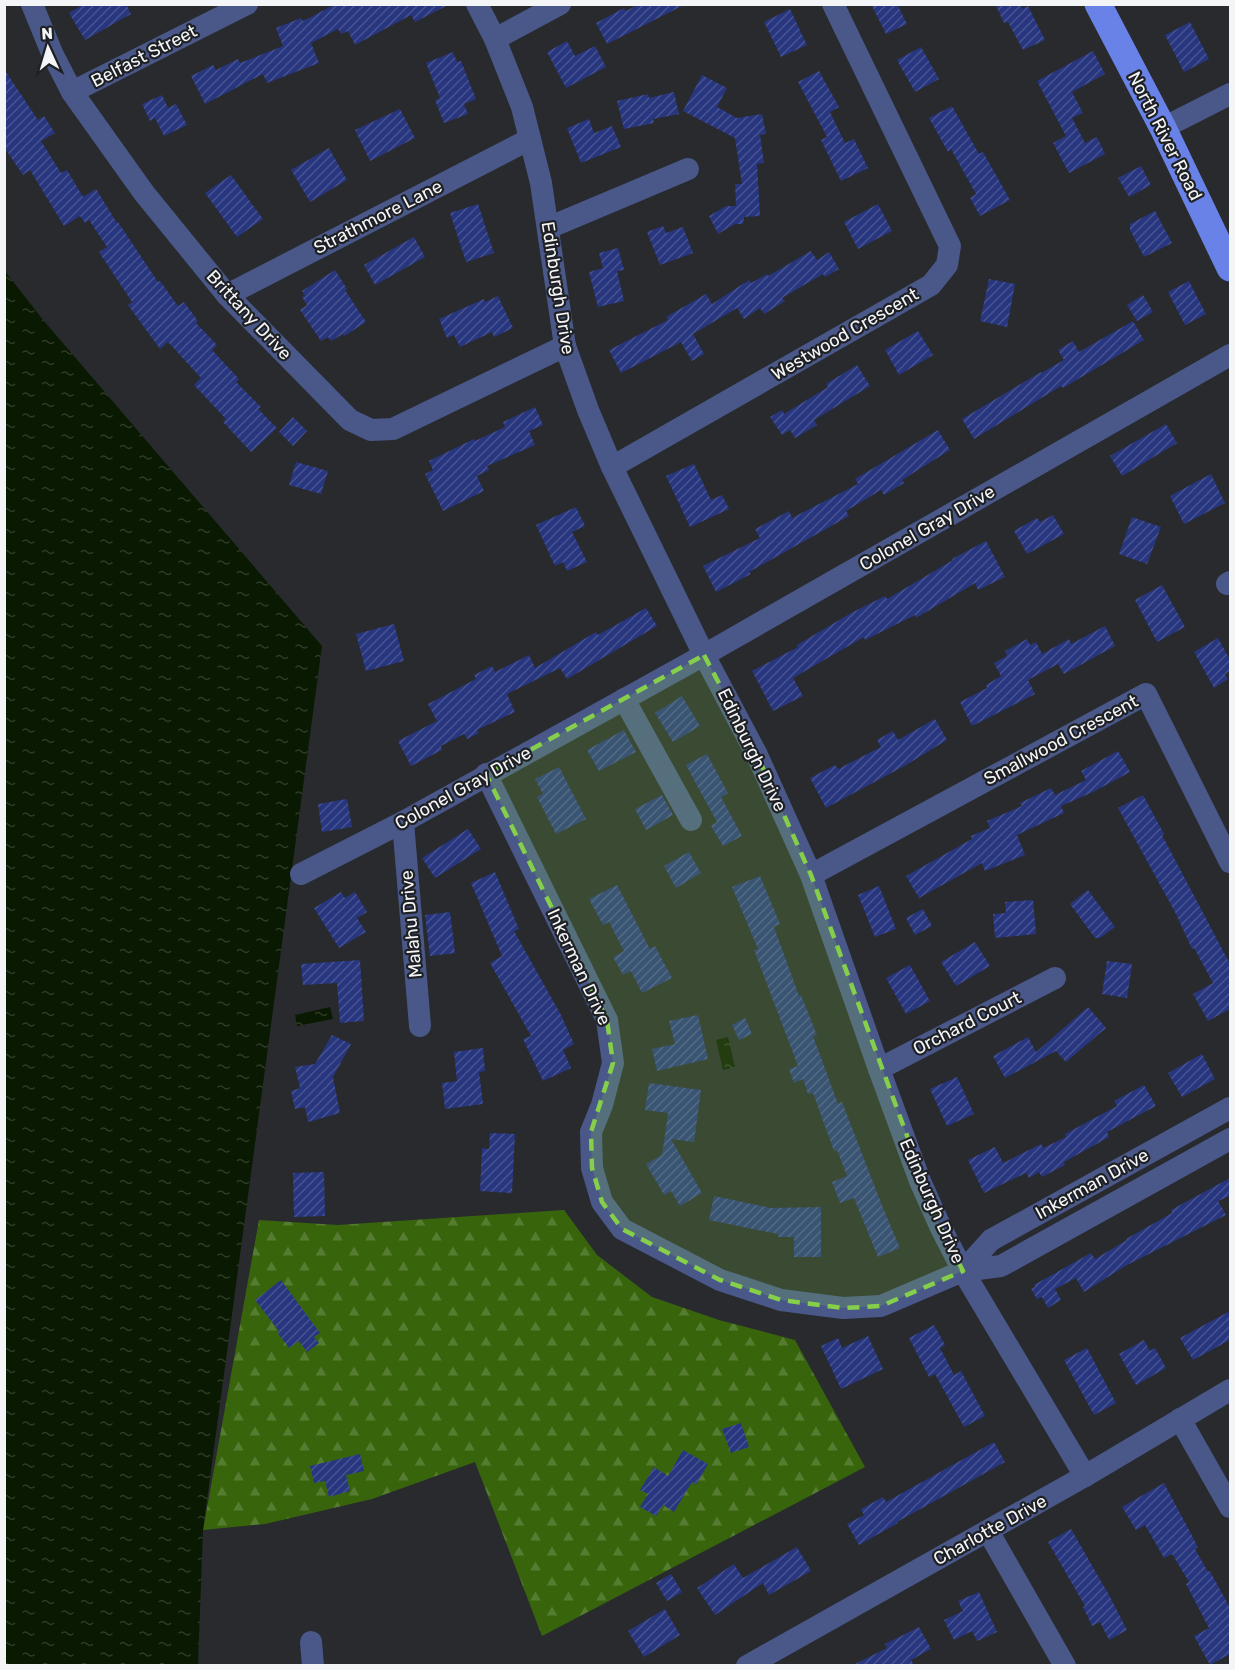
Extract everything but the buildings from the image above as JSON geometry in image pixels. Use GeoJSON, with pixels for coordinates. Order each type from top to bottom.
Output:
{"type":"FeatureCollection","features":[{"type":"Feature","properties":{"kind":"main road","name":"North River Road"},"geometry":{"type":"LineString","coordinates":[[1098,4],[1163,128],[1230,268]]}},
{"type":"Feature","properties":{"kind":"street","name":"Brittany Drive"},"geometry":{"type":"LineString","coordinates":[[32,4],[52,53],[72,92],[144,193],[227,295],[350,420],[371,430],[393,429],[565,346]]}},
{"type":"Feature","properties":{"kind":"street","name":"Belfast Street"},"geometry":{"type":"LineString","coordinates":[[72,92],[247,4]]}},
{"type":"Feature","properties":{"kind":"street","name":"Edinburgh Drive"},"geometry":{"type":"LineString","coordinates":[[477,4],[495,39],[522,107],[541,183],[565,346],[588,410],[612,467],[704,655],[757,755],[811,875],[920,1181],[941,1228],[963,1271],[1085,1476]]}},
{"type":"Feature","properties":{"kind":"street"},"geometry":{"type":"LineString","coordinates":[[495,39],[561,4]]}},
{"type":"Feature","properties":{"kind":"street","name":"Westwood Crescent"},"geometry":{"type":"LineString","coordinates":[[612,467],[931,285],[946,265],[951,246],[833,4]]}},
{"type":"Feature","properties":{"kind":"street"},"geometry":{"type":"LineString","coordinates":[[1163,128],[1230,94]]}},
{"type":"Feature","properties":{"kind":"street","name":"Strathmore Lane"},"geometry":{"type":"LineString","coordinates":[[227,295],[530,139]]}},
{"type":"Feature","properties":{"kind":"street"},"geometry":{"type":"LineString","coordinates":[[549,228],[688,168]]}},
{"type":"Feature","properties":{"kind":"street","name":"Colonel Gray Drive"},"geometry":{"type":"LineString","coordinates":[[301,874],[403,822],[704,655],[1230,355]]}},
{"type":"Feature","properties":{"kind":"street","name":"Smallwood Crescent"},"geometry":{"type":"LineString","coordinates":[[811,875],[1146,694],[1230,862]]}},
{"type":"Feature","properties":{"kind":"street"},"geometry":{"type":"LineString","coordinates":[[624,699],[691,820]]}},
{"type":"Feature","properties":{"kind":"street","name":"Inkerman Drive"},"geometry":{"type":"LineString","coordinates":[[486,774],[607,1020],[613,1063],[602,1105],[591,1132],[592,1168],[602,1202],[622,1229],[720,1280],[781,1300],[843,1308],[881,1306],[963,1271],[1001,1266],[1230,1139]]}},
{"type":"Feature","properties":{"kind":"street","name":"Malahu Drive"},"geometry":{"type":"LineString","coordinates":[[403,822],[420,1026]]}},
{"type":"Feature","properties":{"kind":"street","name":"Orchard Court"},"geometry":{"type":"LineString","coordinates":[[879,1069],[1055,978]]}},
{"type":"Feature","properties":{"kind":"street","name":"Inkerman Drive"},"geometry":{"type":"LineString","coordinates":[[963,1271],[990,1240],[1230,1108]]}},
{"type":"Feature","properties":{"kind":"street","name":"Charlotte Drive"},"geometry":{"type":"LineString","coordinates":[[747,1665],[1085,1476],[1230,1390]]}},
{"type":"Feature","properties":{"kind":"street"},"geometry":{"type":"LineString","coordinates":[[1180,1419],[1230,1507]]}},
{"type":"Feature","properties":{"kind":"street"},"geometry":{"type":"LineString","coordinates":[[988,1531],[1065,1665]]}},
{"type":"Feature","properties":{"kind":"street"},"geometry":{"type":"LineString","coordinates":[[311,1642],[313,1665]]}},
{"type":"Feature","properties":{"kind":"highlighted area"},"geometry":{"type":"Polygon","coordinates":[[[704,655],[757,755],[811,875],[941,1228],[963,1271],[881,1306],[843,1308],[781,1300],[720,1280],[622,1229],[602,1202],[592,1168],[591,1132],[613,1063],[607,1020],[486,774],[704,655]]]}},
{"type":"Feature","properties":{"kind":"green space"},"geometry":{"type":"Polygon","coordinates":[[[564,1210],[597,1255],[652,1297],[719,1320],[795,1340],[865,1467],[542,1636],[475,1462],[372,1499],[265,1524],[203,1530],[259,1220],[338,1225],[564,1210]]]}},
{"type":"Feature","properties":{"kind":"water"},"geometry":{"type":"Polygon","coordinates":[[[4,270],[44,321],[322,646],[203,1530],[198,1665],[5,1665],[4,270]]]}},
{"type":"Feature","properties":{"kind":"water"},"geometry":{"type":"Polygon","coordinates":[[[330,1007],[333,1019],[297,1026],[295,1015],[330,1007]]]}},
{"type":"Feature","properties":{"kind":"water"},"geometry":{"type":"Polygon","coordinates":[[[728,1037],[735,1067],[723,1070],[716,1040],[728,1037]]]}}]}
